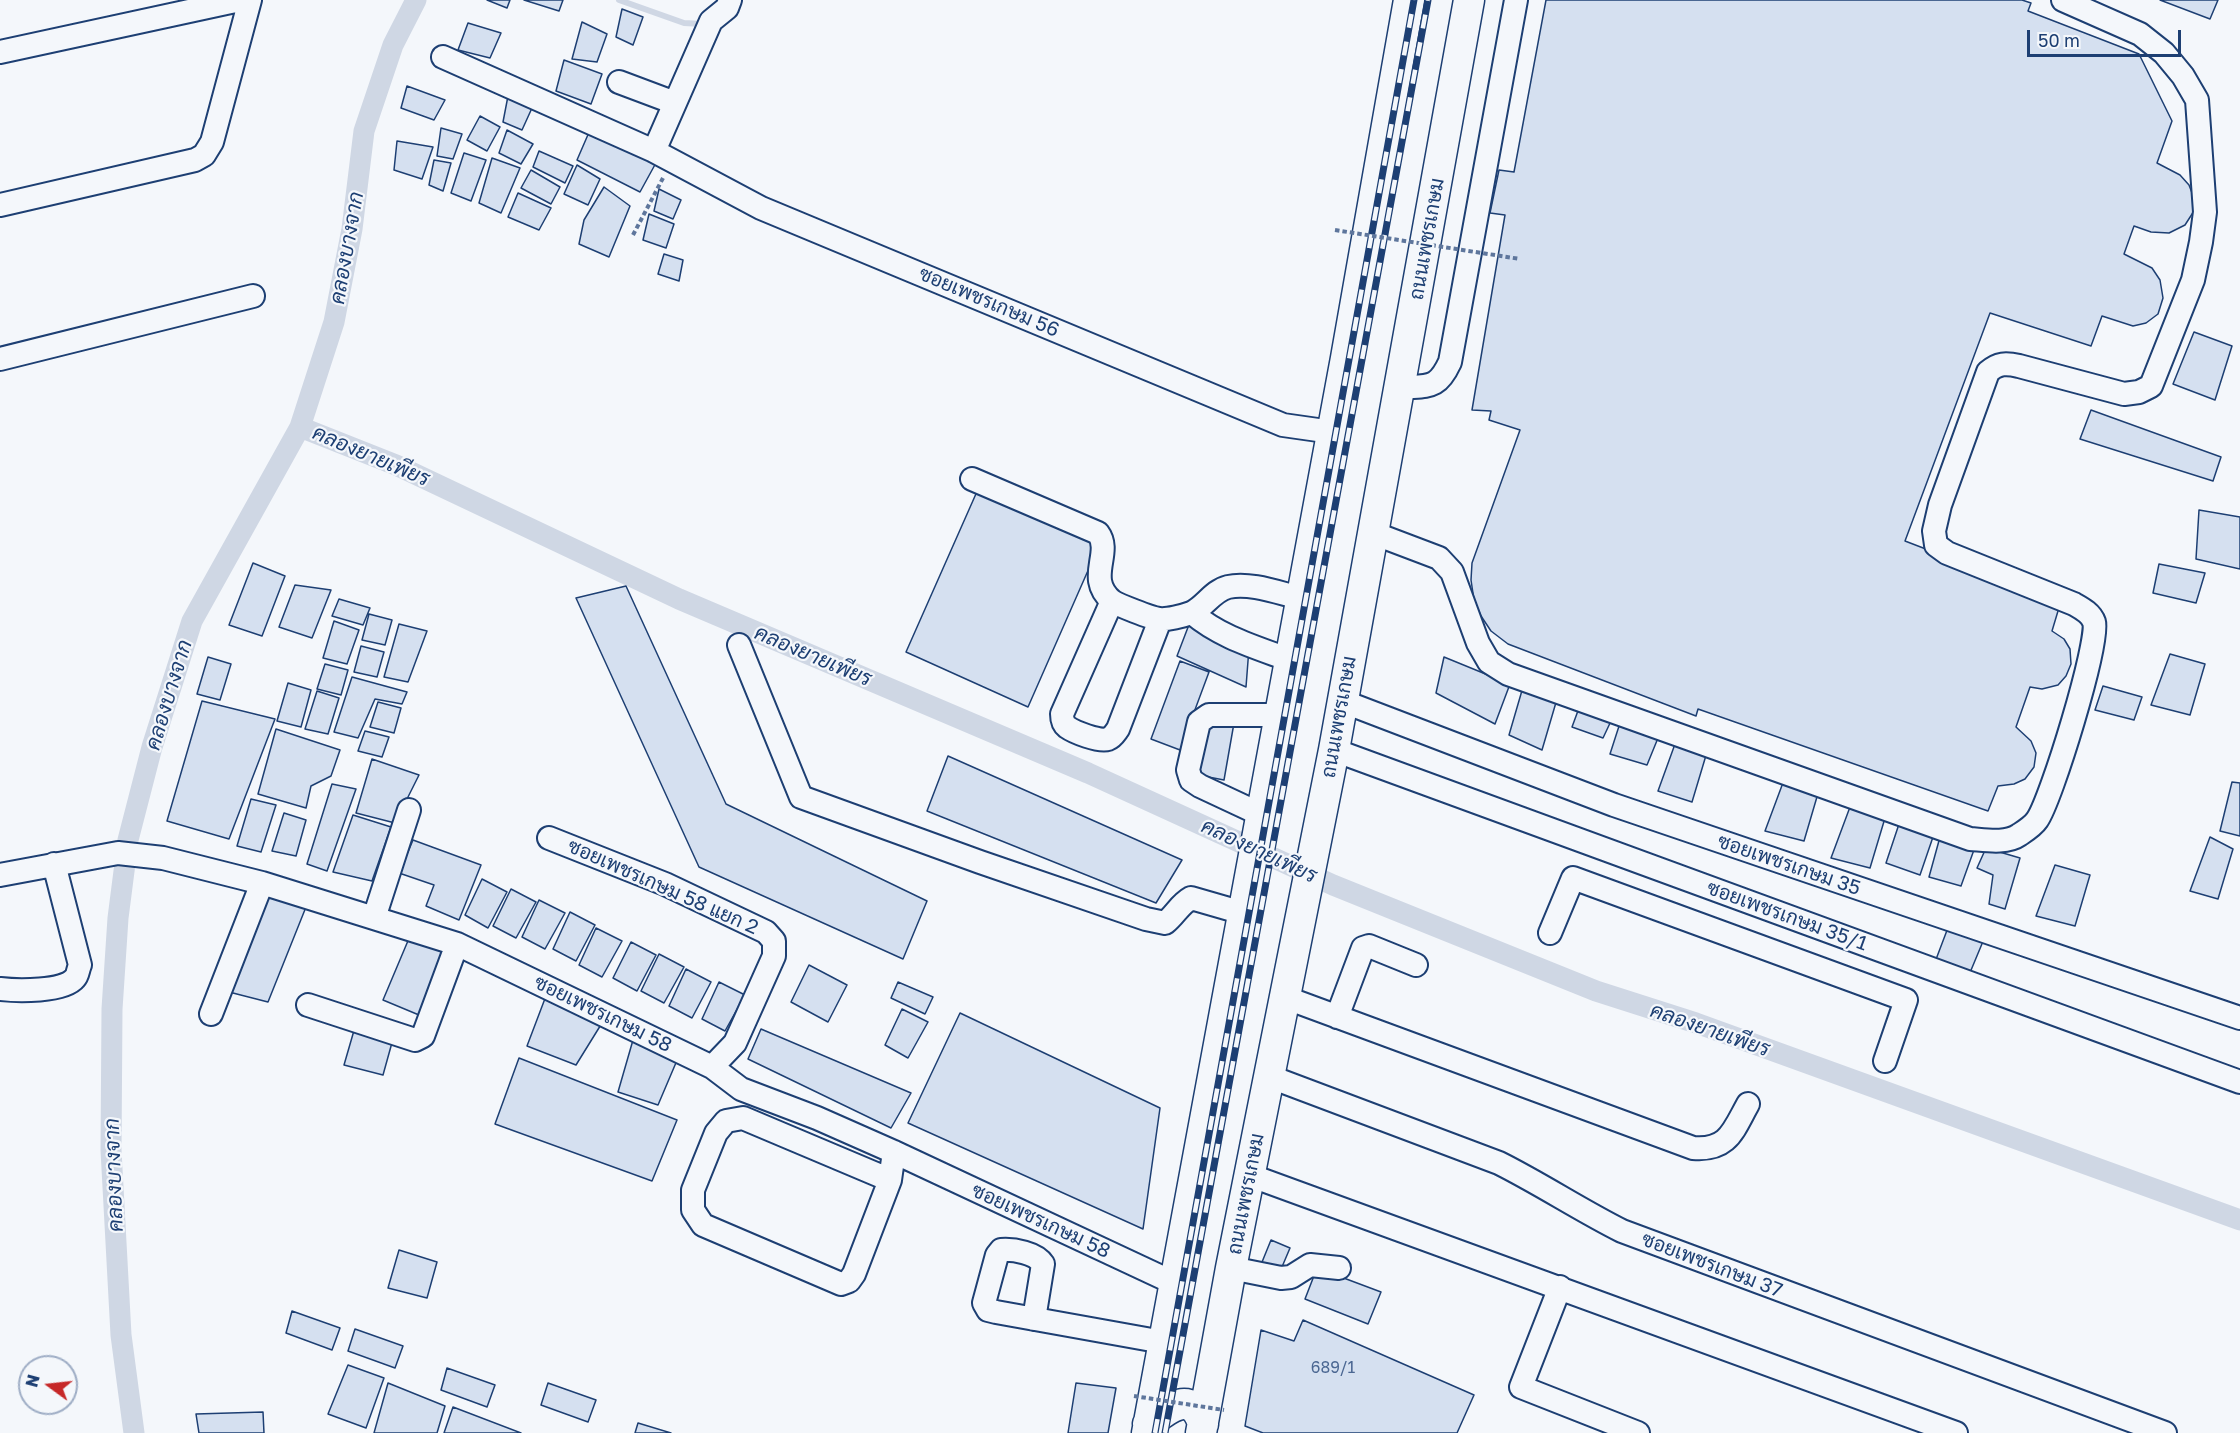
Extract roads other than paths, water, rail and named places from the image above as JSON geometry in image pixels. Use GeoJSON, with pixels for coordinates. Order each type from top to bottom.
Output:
{"type":"FeatureCollection","features":[{"type":"Feature","properties":{"kind":"main road"},"geometry":{"type":"LineString","coordinates":[[1147,1429],[1332,432],[1409,0]]}},
{"type":"Feature","properties":{"kind":"main road","name":"ถนนเพชรเกษม"},"geometry":{"type":"LineString","coordinates":[[1209,1414],[1231,1268],[1334,750],[1401,388],[1469,0]]}},
{"type":"Feature","properties":{"kind":"main road"},"geometry":{"type":"LineString","coordinates":[[1147,1429],[1166,1410],[1175,1405],[1195,1408],[1200,1414],[1209,1414],[1203,1393],[1195,1396],[1185,1394],[1168,1387],[1157,1376]]}},
{"type":"Feature","properties":{"kind":"street"},"geometry":{"type":"LineString","coordinates":[[0,52],[240,0]]}},
{"type":"Feature","properties":{"kind":"street"},"geometry":{"type":"LineString","coordinates":[[0,205],[195,160],[204,155],[212,142],[250,0]]}},
{"type":"Feature","properties":{"kind":"street"},"geometry":{"type":"LineString","coordinates":[[663,156],[675,103],[710,25],[728,8],[730,0]]}},
{"type":"Feature","properties":{"kind":"street"},"geometry":{"type":"LineString","coordinates":[[1401,388],[1431,384],[1442,379],[1450,362],[1516,0]]}},
{"type":"Feature","properties":{"kind":"street"},"geometry":{"type":"LineString","coordinates":[[1373,533],[1439,558],[1452,572],[1478,643],[1489,662],[1508,674],[1970,839],[1996,841],[2017,837],[2036,821],[2048,799],[2085,678],[2095,633],[2094,620],[2074,604],[1947,554],[1936,545],[1934,531],[1940,505],[1988,372],[1996,365],[2006,363],[2124,394],[2139,392],[2151,386],[2193,280],[2205,212],[2197,100],[2183,75],[2164,54],[2140,34],[2063,0]]}},
{"type":"Feature","properties":{"kind":"street","name":"ซอยเพชรเกษม 56"},"geometry":{"type":"LineString","coordinates":[[443,57],[663,156],[761,208],[1283,425],[1332,432]]}},
{"type":"Feature","properties":{"kind":"street"},"geometry":{"type":"LineString","coordinates":[[619,82],[675,103]]}},
{"type":"Feature","properties":{"kind":"street"},"geometry":{"type":"LineString","coordinates":[[0,359],[253,296]]}},
{"type":"Feature","properties":{"kind":"street"},"geometry":{"type":"LineString","coordinates":[[972,479],[1098,533],[1103,547],[1099,580],[1113,602],[1160,620],[1192,613],[1212,594],[1229,587],[1249,587],[1300,598]]}},
{"type":"Feature","properties":{"kind":"street"},"geometry":{"type":"LineString","coordinates":[[1113,602],[1062,714],[1067,727],[1095,739],[1107,740],[1118,729],[1160,620]]}},
{"type":"Feature","properties":{"kind":"street"},"geometry":{"type":"LineString","coordinates":[[1192,613],[1206,626],[1218,632],[1290,660]]}},
{"type":"Feature","properties":{"kind":"street"},"geometry":{"type":"LineString","coordinates":[[739,645],[801,797],[1146,919],[1164,923],[1174,915],[1181,904],[1191,898],[1243,913]]}},
{"type":"Feature","properties":{"kind":"street","name":"ซอยเพชรเกษม 35"},"geometry":{"type":"LineString","coordinates":[[1342,701],[1614,805],[2240,1018]]}},
{"type":"Feature","properties":{"kind":"street"},"geometry":{"type":"LineString","coordinates":[[1261,818],[1200,786],[1191,780],[1188,770],[1199,722],[1204,717],[1209,715],[1278,715]]}},
{"type":"Feature","properties":{"kind":"street","name":"ซอยเพชรเกษม 35/1"},"geometry":{"type":"LineString","coordinates":[[1334,750],[2240,1082]]}},
{"type":"Feature","properties":{"kind":"street"},"geometry":{"type":"LineString","coordinates":[[374,918],[409,810]]}},
{"type":"Feature","properties":{"kind":"street","name":"ซอยเพชรเกษม 58 แยก 2"},"geometry":{"type":"LineString","coordinates":[[549,838],[675,889],[766,932],[774,941],[774,956],[735,1043],[712,1066]]}},
{"type":"Feature","properties":{"kind":"street"},"geometry":{"type":"LineString","coordinates":[[1591,884],[1604,849]]}},
{"type":"Feature","properties":{"kind":"street","name":"ซอยเพชรเกษม 58"},"geometry":{"type":"LineString","coordinates":[[0,875],[118,853],[163,858],[262,883],[457,944],[712,1066],[741,1089],[817,1118],[894,1152],[1174,1283]]}},
{"type":"Feature","properties":{"kind":"street"},"geometry":{"type":"LineString","coordinates":[[0,989],[33,990],[66,986],[76,978],[80,965],[54,864]]}},
{"type":"Feature","properties":{"kind":"street"},"geometry":{"type":"LineString","coordinates":[[1550,933],[1573,878],[1906,1000],[1885,1061]]}},
{"type":"Feature","properties":{"kind":"street"},"geometry":{"type":"LineString","coordinates":[[211,1014],[262,883]]}},
{"type":"Feature","properties":{"kind":"street"},"geometry":{"type":"LineString","coordinates":[[308,1005],[415,1040],[423,1036],[457,944]]}},
{"type":"Feature","properties":{"kind":"street"},"geometry":{"type":"LineString","coordinates":[[1338,1017],[1363,948],[1369,946],[1416,965]]}},
{"type":"Feature","properties":{"kind":"street"},"geometry":{"type":"LineString","coordinates":[[1284,997],[1693,1148],[1710,1149],[1725,1141],[1748,1104]]}},
{"type":"Feature","properties":{"kind":"street","name":"ซอยเพชรเกษม 37"},"geometry":{"type":"LineString","coordinates":[[1268,1076],[1499,1163],[1622,1231],[2165,1433]]}},
{"type":"Feature","properties":{"kind":"street"},"geometry":{"type":"LineString","coordinates":[[890,1180],[743,1118],[726,1121],[716,1133],[693,1190],[693,1210],[703,1225],[841,1284],[849,1281],[854,1274],[890,1180],[894,1152]]}},
{"type":"Feature","properties":{"kind":"street"},"geometry":{"type":"LineString","coordinates":[[1249,1176],[1560,1287],[1956,1433]]}},
{"type":"Feature","properties":{"kind":"street"},"geometry":{"type":"LineString","coordinates":[[1231,1268],[1281,1278],[1291,1277],[1310,1265],[1339,1268]]}},
{"type":"Feature","properties":{"kind":"street"},"geometry":{"type":"LineString","coordinates":[[1560,1287],[1521,1388],[1638,1433]]}},
{"type":"Feature","properties":{"kind":"street"},"geometry":{"type":"LineString","coordinates":[[1034,1319],[1163,1342]]}},
{"type":"Feature","properties":{"kind":"waterway","name":"คลองบางจาก"},"geometry":{"type":"LineString","coordinates":[[134,1433],[121,1335],[111,1150],[112,1009],[118,918],[128,840],[152,747],[192,621],[300,427],[334,322],[352,229],[364,131],[393,45],[416,0]]}},
{"type":"Feature","properties":{"kind":"waterway"},"geometry":{"type":"LineString","coordinates":[[619,0],[684,23],[703,24]]}},
{"type":"Feature","properties":{"kind":"waterway","name":"คลองยายเพียร"},"geometry":{"type":"LineString","coordinates":[[300,427],[396,465],[679,599],[1088,773],[1333,885],[1596,991],[1696,1023],[2240,1220]]}},
{"type":"Feature","properties":{"kind":"railway"},"geometry":{"type":"LineString","coordinates":[[1155,1433],[1414,0]]}},
{"type":"Feature","properties":{"kind":"railway"},"geometry":{"type":"LineString","coordinates":[[1165,1433],[1428,0]]}}]}
